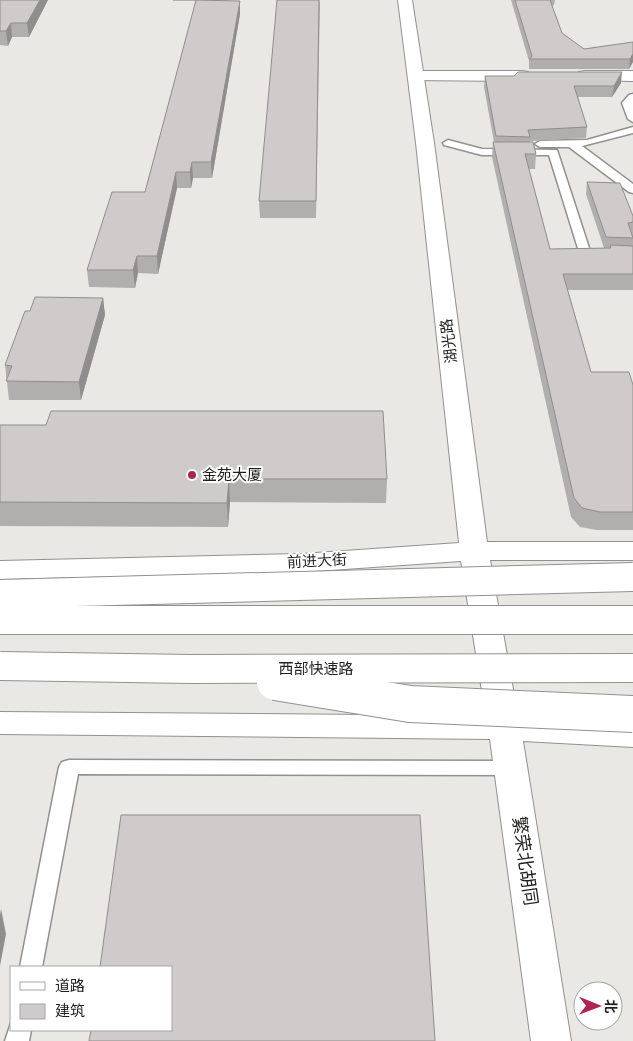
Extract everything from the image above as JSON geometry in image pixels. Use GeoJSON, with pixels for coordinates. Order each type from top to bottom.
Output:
{"type":"FeatureCollection","features":[{"type":"Feature","properties":{"kind":"main road","name":"湖光路"},"geometry":{"type":"LineString","coordinates":[[405,0],[416,76],[437,143],[474,551],[496,681]]}},
{"type":"Feature","properties":{"kind":"main road"},"geometry":{"type":"LineString","coordinates":[[416,76],[535,76]]}},
{"type":"Feature","properties":{"kind":"main road"},"geometry":{"type":"LineString","coordinates":[[564,76],[633,76]]}},
{"type":"Feature","properties":{"kind":"main road","name":"前进大街"},"geometry":{"type":"LineString","coordinates":[[0,570],[301,563],[474,551],[633,551]]}},
{"type":"Feature","properties":{"kind":"main road"},"geometry":{"type":"LineString","coordinates":[[0,594],[633,577]]}},
{"type":"Feature","properties":{"kind":"main road"},"geometry":{"type":"LineString","coordinates":[[0,620],[633,620]]}},
{"type":"Feature","properties":{"kind":"main road","name":"西部快速路"},"geometry":{"type":"LineString","coordinates":[[0,666],[190,669],[633,668]]}},
{"type":"Feature","properties":{"kind":"main road"},"geometry":{"type":"LineString","coordinates":[[190,669],[410,704],[633,714]]}},
{"type":"Feature","properties":{"kind":"main road","name":"繁荣北胡同"},"geometry":{"type":"LineString","coordinates":[[496,681],[511,768],[551,1041]]}},
{"type":"Feature","properties":{"kind":"main road"},"geometry":{"type":"LineString","coordinates":[[0,723],[504,728],[633,735]]}},
{"type":"Feature","properties":{"kind":"lane"},"geometry":{"type":"LineString","coordinates":[[633,97],[627,103],[633,119]]}},
{"type":"Feature","properties":{"kind":"lane"},"geometry":{"type":"LineString","coordinates":[[437,143],[588,143],[633,130]]}},
{"type":"Feature","properties":{"kind":"lane"},"geometry":{"type":"LineString","coordinates":[[437,143],[482,152],[553,152],[585,255],[633,256]]}},
{"type":"Feature","properties":{"kind":"lane"},"geometry":{"type":"LineString","coordinates":[[572,144],[633,190]]}},
{"type":"Feature","properties":{"kind":"lane"},"geometry":{"type":"LineString","coordinates":[[620,180],[633,180]]}},
{"type":"Feature","properties":{"kind":"lane"},"geometry":{"type":"LineString","coordinates":[[31,966],[70,767],[511,768]]}},
{"type":"Feature","properties":{"kind":"building"},"geometry":{"type":"Polygon","coordinates":[[[0,0],[40,0],[27,23],[11,23],[6,31],[0,31],[0,0]]]}},
{"type":"Feature","properties":{"kind":"building"},"geometry":{"type":"Polygon","coordinates":[[[196,0],[240,1],[211,162],[192,162],[190,172],[176,172],[157,256],[137,256],[133,270],[87,270],[112,192],[145,192],[196,0]]]}},
{"type":"Feature","properties":{"kind":"building"},"geometry":{"type":"Polygon","coordinates":[[[277,0],[319,0],[316,201],[259,201],[277,0]]]}},
{"type":"Feature","properties":{"kind":"building"},"geometry":{"type":"Polygon","coordinates":[[[515,0],[550,0],[562,33],[584,49],[633,42],[633,54],[630,59],[530,59],[532,56],[515,0]]]}},
{"type":"Feature","properties":{"kind":"building"},"geometry":{"type":"Polygon","coordinates":[[[518,72],[622,72],[614,86],[574,86],[587,127],[528,130],[530,137],[496,136],[485,76],[514,76],[518,72]]]}},
{"type":"Feature","properties":{"kind":"building"},"geometry":{"type":"Polygon","coordinates":[[[493,142],[533,142],[536,154],[525,154],[550,249],[611,248],[610,245],[633,246],[633,274],[563,274],[591,372],[629,372],[633,385],[633,512],[600,512],[582,508],[574,498],[493,142]]]}},
{"type":"Feature","properties":{"kind":"building"},"geometry":{"type":"Polygon","coordinates":[[[587,182],[620,183],[633,216],[633,222],[628,223],[633,238],[606,237],[587,182]]]}},
{"type":"Feature","properties":{"kind":"building"},"geometry":{"type":"Polygon","coordinates":[[[35,297],[103,298],[79,382],[6,381],[12,366],[5,365],[25,311],[30,311],[35,297]]]}},
{"type":"Feature","properties":{"kind":"building","name":"金苑大厦"},"geometry":{"type":"Polygon","coordinates":[[[51,411],[383,411],[387,479],[229,479],[227,503],[0,502],[0,425],[46,425],[51,411]]]}},
{"type":"Feature","properties":{"kind":"building"},"geometry":{"type":"Polygon","coordinates":[[[121,815],[420,815],[435,1041],[89,1041],[91,1031],[172,1031],[172,966],[100,966],[121,815]]]}},
{"type":"Feature","properties":{"kind":"place","name":"金苑大厦"},"geometry":{"type":"Point","coordinates":[192,475]}}]}
